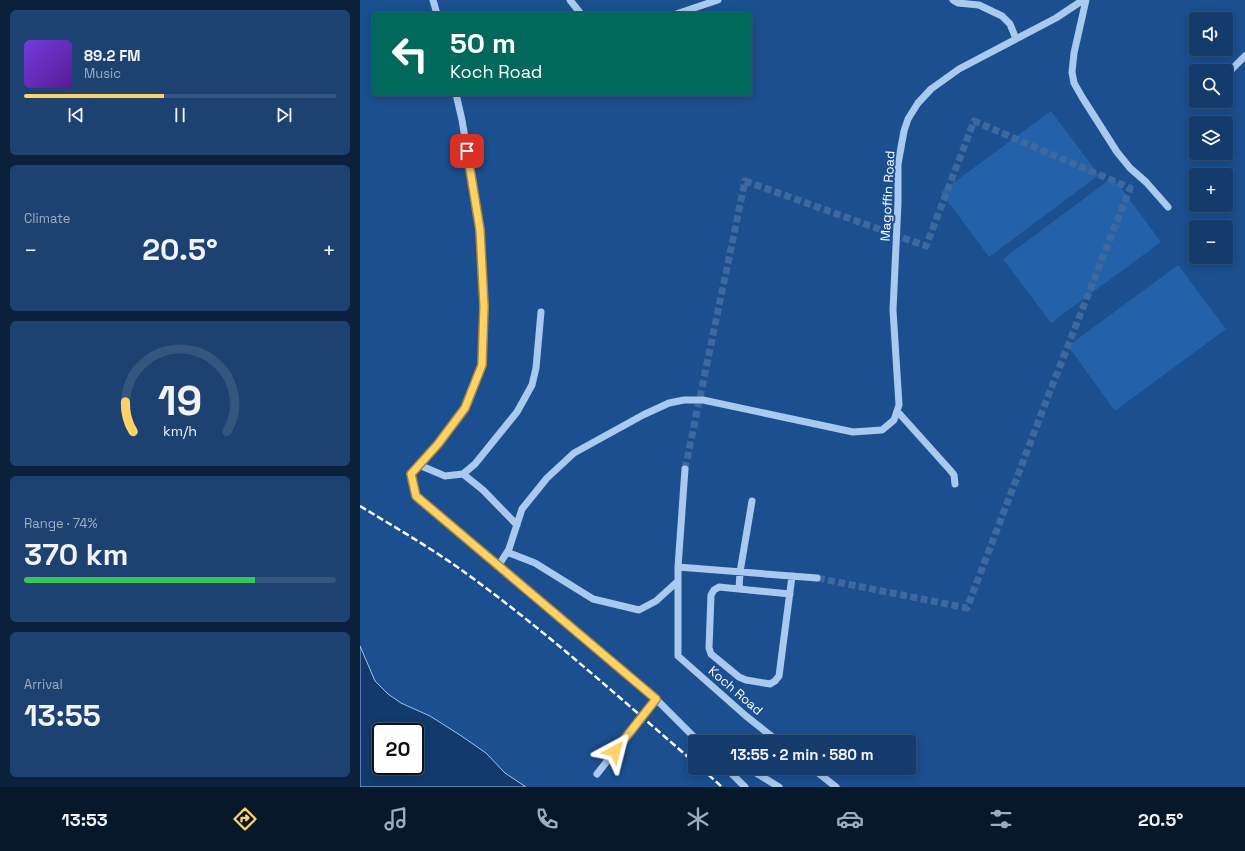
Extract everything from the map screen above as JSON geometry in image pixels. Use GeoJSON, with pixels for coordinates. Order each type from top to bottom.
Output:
{"type":"FeatureCollection","features":[{"type":"Feature","properties":{"kind":"street"},"geometry":{"type":"LineString","coordinates":[[433,0],[436,12]]}},
{"type":"Feature","properties":{"kind":"street"},"geometry":{"type":"LineString","coordinates":[[570,0],[579,12]]}},
{"type":"Feature","properties":{"kind":"street"},"geometry":{"type":"LineString","coordinates":[[682,12],[718,0]]}},
{"type":"Feature","properties":{"kind":"street"},"geometry":{"type":"LineString","coordinates":[[953,0],[958,3],[979,5],[1002,16],[1010,24],[1016,38]]}},
{"type":"Feature","properties":{"kind":"street","name":"Magoffin Road"},"geometry":{"type":"LineString","coordinates":[[897,411],[899,405],[893,310],[898,203],[898,164],[908,119],[918,103],[932,89],[959,70],[1016,38],[1056,18],[1083,0]]}},
{"type":"Feature","properties":{"kind":"street"},"geometry":{"type":"LineString","coordinates":[[1086,0],[1074,54],[1072,72],[1074,83],[1117,152],[1130,168],[1146,182],[1168,207]]}},
{"type":"Feature","properties":{"kind":"street"},"geometry":{"type":"LineString","coordinates":[[1233,68],[1245,56]]}},
{"type":"Feature","properties":{"kind":"street"},"geometry":{"type":"LineString","coordinates":[[456,96],[462,120],[480,230],[484,306],[482,365],[465,408],[438,444],[411,474],[416,496],[656,699],[693,735]]}},
{"type":"Feature","properties":{"kind":"street"},"geometry":{"type":"LineString","coordinates":[[419,465],[446,476],[463,474],[475,464],[517,412],[532,385],[536,368],[541,312]]}},
{"type":"Feature","properties":{"kind":"street"},"geometry":{"type":"LineString","coordinates":[[499,565],[507,552],[522,510],[543,483],[574,453],[643,415],[669,403],[684,400],[703,400],[853,432],[882,430],[894,420],[897,411],[950,470],[954,476],[955,484]]}},
{"type":"Feature","properties":{"kind":"street"},"geometry":{"type":"LineString","coordinates":[[507,552],[536,563],[593,599],[639,610],[656,600],[678,581],[685,469]]}},
{"type":"Feature","properties":{"kind":"street"},"geometry":{"type":"LineString","coordinates":[[463,474],[483,490],[517,524]]}},
{"type":"Feature","properties":{"kind":"street"},"geometry":{"type":"LineString","coordinates":[[738,589],[752,501]]}},
{"type":"Feature","properties":{"kind":"street"},"geometry":{"type":"LineString","coordinates":[[678,568],[817,578]]}},
{"type":"Feature","properties":{"kind":"street"},"geometry":{"type":"LineString","coordinates":[[790,594],[718,587],[714,590],[711,595],[709,648],[711,654],[739,677],[746,680],[770,684],[775,681],[779,676],[790,594],[792,576]]}},
{"type":"Feature","properties":{"kind":"street","name":"Koch Road"},"geometry":{"type":"LineString","coordinates":[[678,581],[678,656],[746,716],[770,735]]}},
{"type":"Feature","properties":{"kind":"street"},"geometry":{"type":"LineString","coordinates":[[597,774],[656,699]]}},
{"type":"Feature","properties":{"kind":"street"},"geometry":{"type":"LineString","coordinates":[[733,775],[745,787]]}},
{"type":"Feature","properties":{"kind":"street"},"geometry":{"type":"LineString","coordinates":[[759,775],[779,787]]}},
{"type":"Feature","properties":{"kind":"street"},"geometry":{"type":"LineString","coordinates":[[821,775],[836,787]]}},
{"type":"Feature","properties":{"kind":"shaded area"},"geometry":{"type":"Polygon","coordinates":[[[1051,111],[1099,175],[989,257],[941,192],[1051,111]]]}},
{"type":"Feature","properties":{"kind":"shaded area"},"geometry":{"type":"Polygon","coordinates":[[[1113,177],[1161,242],[1051,323],[1003,259],[1113,177]]]}},
{"type":"Feature","properties":{"kind":"shaded area"},"geometry":{"type":"Polygon","coordinates":[[[1178,265],[1226,329],[1115,411],[1068,346],[1178,265]]]}},
{"type":"Feature","properties":{"kind":"shaded area"},"geometry":{"type":"Polygon","coordinates":[[[360,646],[375,681],[388,694],[401,703],[430,716],[460,735],[486,753],[505,773],[526,787],[360,787],[360,646]]]}},
{"type":"Feature","properties":{"kind":"tunnel"},"geometry":{"type":"LineString","coordinates":[[685,469],[745,181],[926,246],[974,121],[1130,188],[967,608],[817,578]]}},
{"type":"Feature","properties":{"kind":"railway"},"geometry":{"type":"LineString","coordinates":[[360,506],[441,556],[497,596],[583,666],[688,757]]}},
{"type":"Feature","properties":{"kind":"railway"},"geometry":{"type":"LineString","coordinates":[[709,775],[722,787]]}},
{"type":"Feature","properties":{"kind":"route"},"geometry":{"type":"LineString","coordinates":[[467,151],[480,230],[484,306],[482,365],[465,408],[438,444],[411,474],[416,496],[535,595],[656,699],[615,751]]}}]}
